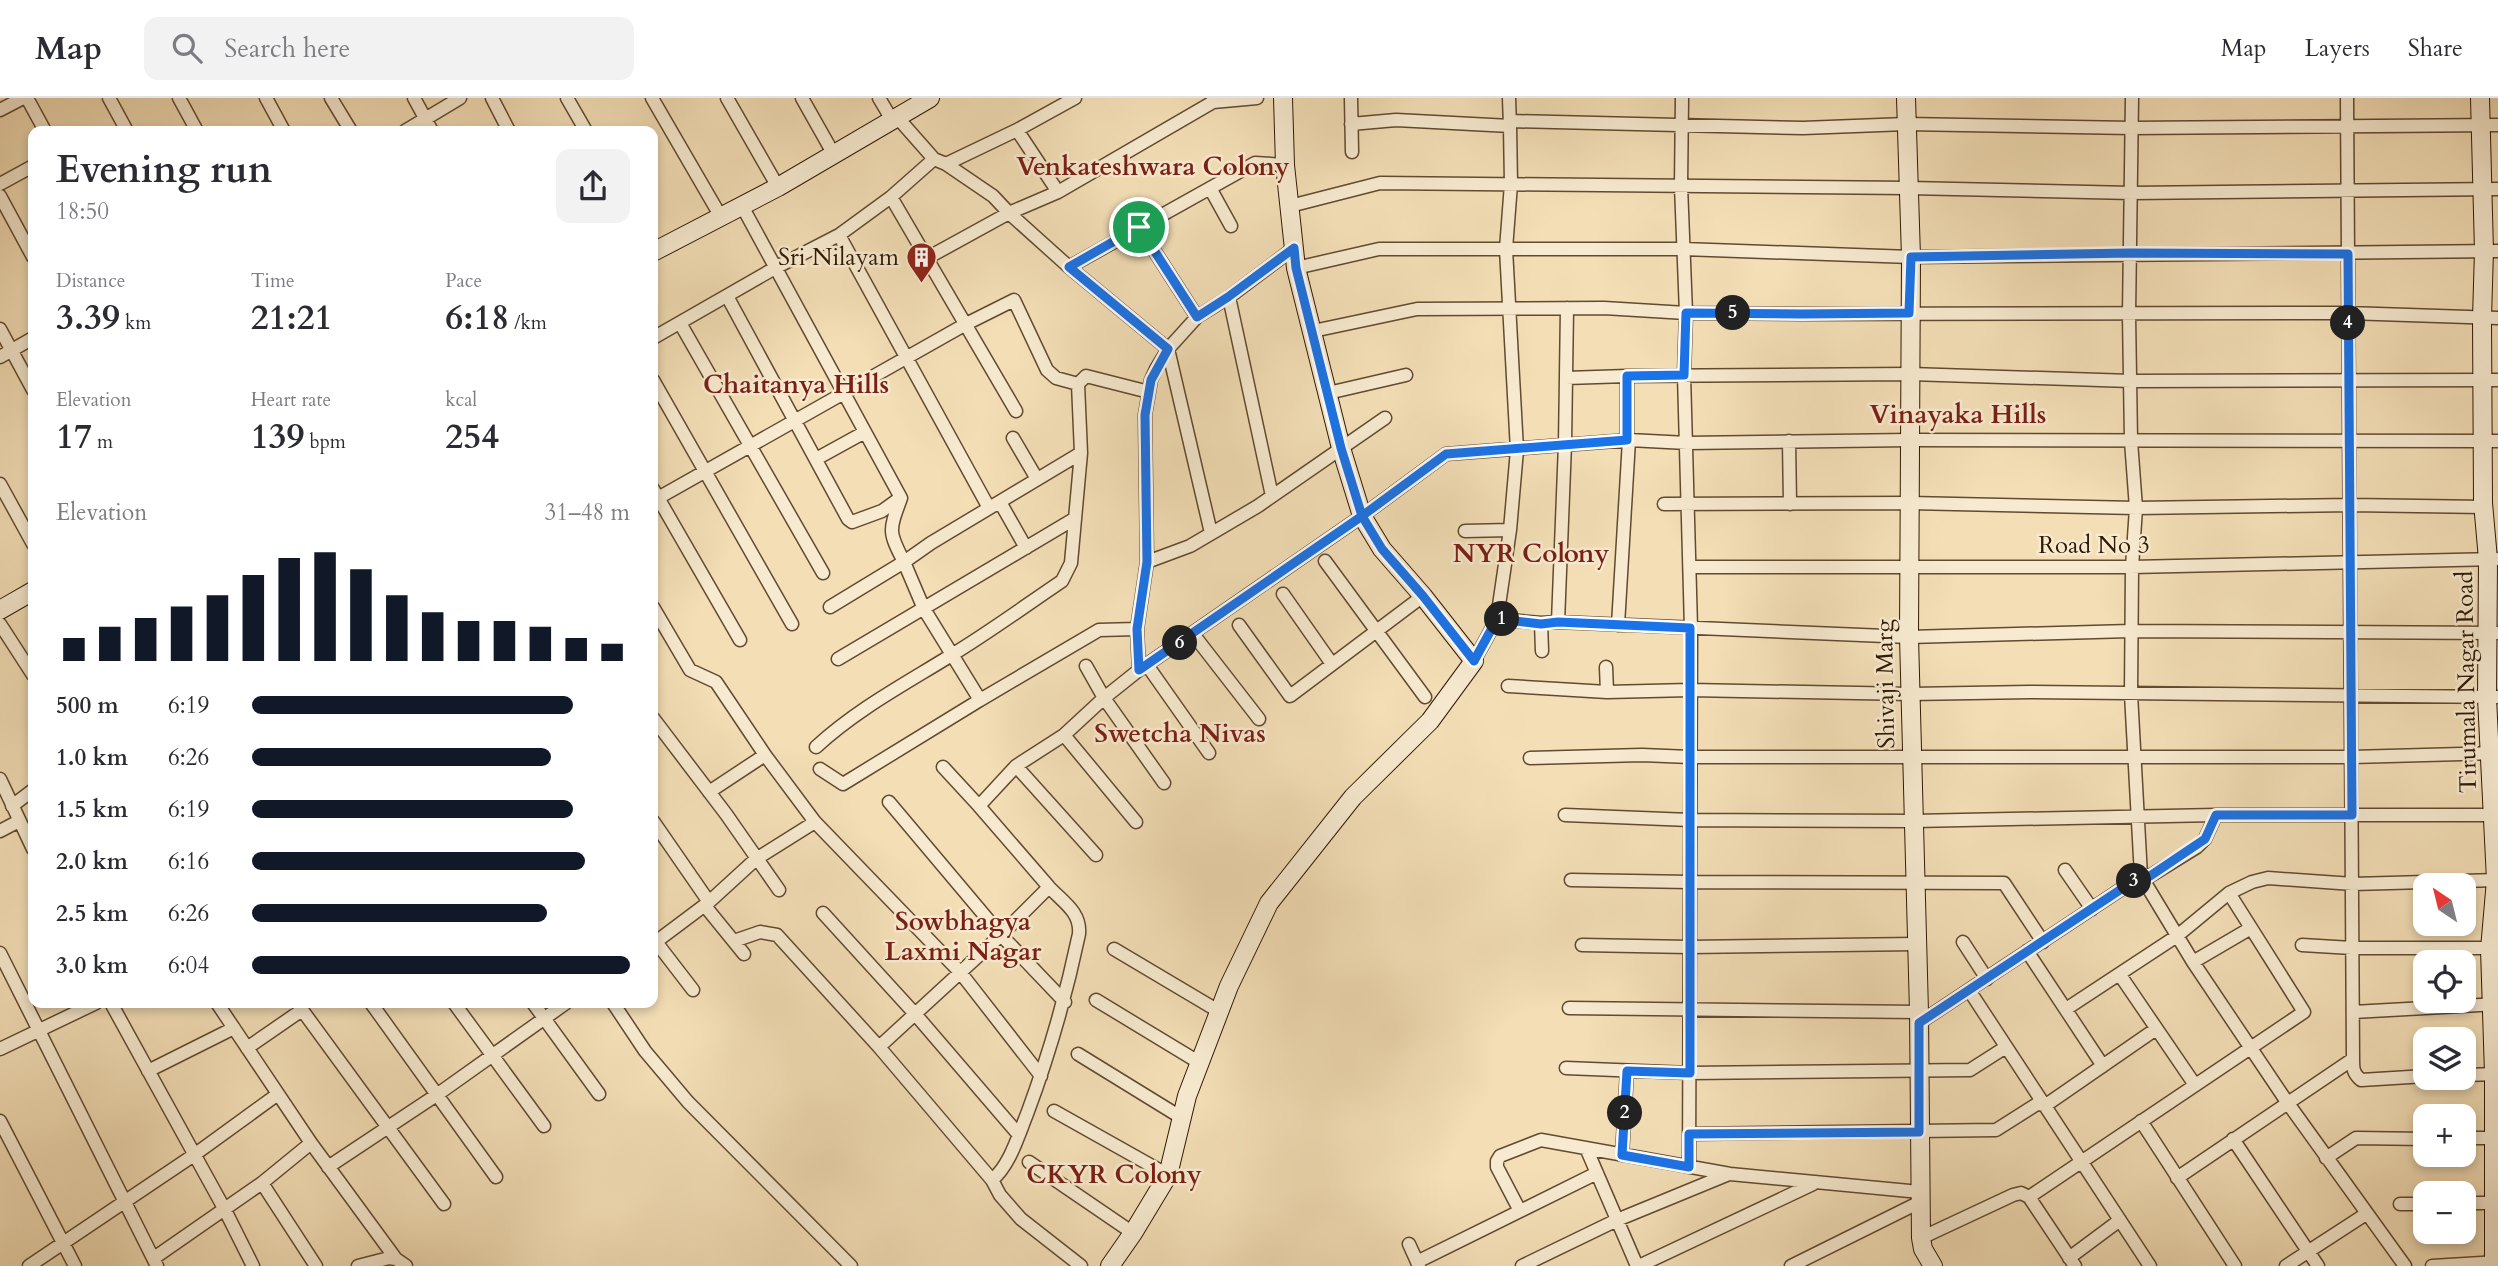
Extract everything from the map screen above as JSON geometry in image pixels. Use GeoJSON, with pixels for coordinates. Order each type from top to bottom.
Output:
{"type":"FeatureCollection","features":[{"type":"Feature","properties":{"kind":"street"},"geometry":{"type":"LineString","coordinates":[[0,110],[25,98],[43,126]]}},
{"type":"Feature","properties":{"kind":"street"},"geometry":{"type":"LineString","coordinates":[[108,98],[124,126]]}},
{"type":"Feature","properties":{"kind":"street"},"geometry":{"type":"LineString","coordinates":[[178,98],[194,126]]}},
{"type":"Feature","properties":{"kind":"street"},"geometry":{"type":"LineString","coordinates":[[266,98],[281,126]]}},
{"type":"Feature","properties":{"kind":"street"},"geometry":{"type":"LineString","coordinates":[[331,98],[348,126]]}},
{"type":"Feature","properties":{"kind":"street"},"geometry":{"type":"LineString","coordinates":[[414,98],[429,126]]}},
{"type":"Feature","properties":{"kind":"street"},"geometry":{"type":"LineString","coordinates":[[413,126],[460,98]]}},
{"type":"Feature","properties":{"kind":"street"},"geometry":{"type":"LineString","coordinates":[[492,98],[506,126]]}},
{"type":"Feature","properties":{"kind":"street"},"geometry":{"type":"LineString","coordinates":[[567,98],[583,126]]}},
{"type":"Feature","properties":{"kind":"street"},"geometry":{"type":"LineString","coordinates":[[652,98],[722,216]]}},
{"type":"Feature","properties":{"kind":"street"},"geometry":{"type":"LineString","coordinates":[[727,98],[778,187]]}},
{"type":"Feature","properties":{"kind":"street"},"geometry":{"type":"LineString","coordinates":[[802,98],[833,153]]}},
{"type":"Feature","properties":{"kind":"street"},"geometry":{"type":"LineString","coordinates":[[879,98],[894,118],[940,162],[993,196],[1069,267],[1168,349],[1211,533]]}},
{"type":"Feature","properties":{"kind":"street"},"geometry":{"type":"LineString","coordinates":[[658,248],[778,187],[930,98]]}},
{"type":"Feature","properties":{"kind":"street"},"geometry":{"type":"LineString","coordinates":[[658,335],[838,235],[940,162],[1017,130],[1076,98]]}},
{"type":"Feature","properties":{"kind":"street"},"geometry":{"type":"LineString","coordinates":[[927,258],[1009,213],[1058,192],[1118,155],[1198,112],[1213,100],[1257,98]]}},
{"type":"Feature","properties":{"kind":"street"},"geometry":{"type":"LineString","coordinates":[[1283,98],[1285,165],[1296,268],[1341,448],[1362,516],[1382,549],[1474,661]]}},
{"type":"Feature","properties":{"kind":"street"},"geometry":{"type":"LineString","coordinates":[[1351,98],[1352,152]]}},
{"type":"Feature","properties":{"kind":"street"},"geometry":{"type":"LineString","coordinates":[[1110,1266],[1168,1175],[1187,1096],[1220,1012],[1269,903],[1353,797],[1430,721],[1474,661],[1497,619],[1510,530],[1517,450],[1506,249],[1511,184],[1509,98]]}},
{"type":"Feature","properties":{"kind":"street"},"geometry":{"type":"LineString","coordinates":[[1682,98],[1681,186],[1686,313],[1684,375],[1690,566],[1689,1167]]}},
{"type":"Feature","properties":{"kind":"street","name":"Shivaji Marg"},"geometry":{"type":"LineString","coordinates":[[1906,98],[1911,257],[1911,757],[1919,1017],[1921,1238],[1928,1264]]}},
{"type":"Feature","properties":{"kind":"street"},"geometry":{"type":"LineString","coordinates":[[2132,98],[2133,193],[2129,315],[2136,508],[2130,631],[2141,876],[2193,962],[2287,1102],[2405,1266]]}},
{"type":"Feature","properties":{"kind":"street"},"geometry":{"type":"LineString","coordinates":[[2347,98],[2353,1070],[2361,1080],[2413,1077]]}},
{"type":"Feature","properties":{"kind":"street","name":"Tirumala Nagar Road"},"geometry":{"type":"LineString","coordinates":[[2480,98],[2479,125],[2490,189],[2491,251],[2489,504],[2493,559],[2497,880],[2494,948],[2496,1264]]}},
{"type":"Feature","properties":{"kind":"street"},"geometry":{"type":"LineString","coordinates":[[1351,124],[1396,120],[1803,128],[1906,124],[2131,128],[2498,125]]}},
{"type":"Feature","properties":{"kind":"street"},"geometry":{"type":"LineString","coordinates":[[1017,130],[1058,192]]}},
{"type":"Feature","properties":{"kind":"street"},"geometry":{"type":"LineString","coordinates":[[1069,267],[1255,163],[1285,165]]}},
{"type":"Feature","properties":{"kind":"street"},"geometry":{"type":"LineString","coordinates":[[0,184],[28,169]]}},
{"type":"Feature","properties":{"kind":"street"},"geometry":{"type":"LineString","coordinates":[[1290,206],[1380,183],[2133,193],[2490,189]]}},
{"type":"Feature","properties":{"kind":"street"},"geometry":{"type":"LineString","coordinates":[[1210,188],[1231,226]]}},
{"type":"Feature","properties":{"kind":"street"},"geometry":{"type":"LineString","coordinates":[[0,196],[28,248]]}},
{"type":"Feature","properties":{"kind":"street"},"geometry":{"type":"LineString","coordinates":[[891,197],[1016,411]]}},
{"type":"Feature","properties":{"kind":"street"},"geometry":{"type":"LineString","coordinates":[[742,206],[901,498],[890,530],[891,538],[924,609],[980,700]]}},
{"type":"Feature","properties":{"kind":"street"},"geometry":{"type":"LineString","coordinates":[[1139,227],[1197,317]]}},
{"type":"Feature","properties":{"kind":"street"},"geometry":{"type":"LineString","coordinates":[[838,235],[905,358],[994,505],[1026,548]]}},
{"type":"Feature","properties":{"kind":"street"},"geometry":{"type":"LineString","coordinates":[[1209,753],[1143,667],[1137,629],[1147,562],[1145,415],[1156,369],[1168,349],[1197,317],[1294,248]]}},
{"type":"Feature","properties":{"kind":"street"},"geometry":{"type":"LineString","coordinates":[[1296,268],[1379,248],[1683,249],[1911,257],[2491,251]]}},
{"type":"Feature","properties":{"kind":"street"},"geometry":{"type":"LineString","coordinates":[[727,296],[796,419],[843,512],[852,522],[882,511],[901,498]]}},
{"type":"Feature","properties":{"kind":"street"},"geometry":{"type":"LineString","coordinates":[[1228,297],[1272,496]]}},
{"type":"Feature","properties":{"kind":"street"},"geometry":{"type":"LineString","coordinates":[[658,492],[704,470],[965,324],[1014,300],[1047,370],[1056,378],[1078,384]]}},
{"type":"Feature","properties":{"kind":"street"},"geometry":{"type":"LineString","coordinates":[[1313,331],[1417,309],[1604,308],[1686,313],[1802,314],[2348,313],[2490,318]]}},
{"type":"Feature","properties":{"kind":"street"},"geometry":{"type":"LineString","coordinates":[[1558,622],[1567,309]]}},
{"type":"Feature","properties":{"kind":"street"},"geometry":{"type":"LineString","coordinates":[[680,323],[823,573]]}},
{"type":"Feature","properties":{"kind":"street"},"geometry":{"type":"LineString","coordinates":[[0,329],[6,354],[28,383]]}},
{"type":"Feature","properties":{"kind":"street"},"geometry":{"type":"LineString","coordinates":[[6,354],[28,341]]}},
{"type":"Feature","properties":{"kind":"street"},"geometry":{"type":"LineString","coordinates":[[1566,378],[1910,374],[2131,381],[2490,380]]}},
{"type":"Feature","properties":{"kind":"street"},"geometry":{"type":"LineString","coordinates":[[1328,393],[1406,375]]}},
{"type":"Feature","properties":{"kind":"street"},"geometry":{"type":"LineString","coordinates":[[816,747],[863,709],[952,655],[1062,582],[1071,563],[1081,453],[1078,384],[1086,376],[1149,392]]}},
{"type":"Feature","properties":{"kind":"street"},"geometry":{"type":"LineString","coordinates":[[1618,625],[1628,440],[1627,376]]}},
{"type":"Feature","properties":{"kind":"street"},"geometry":{"type":"LineString","coordinates":[[658,389],[792,624]]}},
{"type":"Feature","properties":{"kind":"street"},"geometry":{"type":"LineString","coordinates":[[1147,562],[1190,546],[1272,496],[1385,418]]}},
{"type":"Feature","properties":{"kind":"street"},"geometry":{"type":"LineString","coordinates":[[816,459],[864,432]]}},
{"type":"Feature","properties":{"kind":"street"},"geometry":{"type":"LineString","coordinates":[[1013,438],[1037,479]]}},
{"type":"Feature","properties":{"kind":"street"},"geometry":{"type":"LineString","coordinates":[[979,806],[1016,766],[1064,735],[1143,667],[1362,516],[1446,454],[1628,440],[1687,443],[1910,440],[2491,441]]}},
{"type":"Feature","properties":{"kind":"street"},"geometry":{"type":"LineString","coordinates":[[1789,442],[1790,503]]}},
{"type":"Feature","properties":{"kind":"street"},"geometry":{"type":"LineString","coordinates":[[830,607],[904,562],[930,542],[1081,453]]}},
{"type":"Feature","properties":{"kind":"street"},"geometry":{"type":"LineString","coordinates":[[0,484],[28,535]]}},
{"type":"Feature","properties":{"kind":"street"},"geometry":{"type":"LineString","coordinates":[[658,498],[740,640]]}},
{"type":"Feature","properties":{"kind":"street"},"geometry":{"type":"LineString","coordinates":[[1664,505],[1910,503],[2136,508],[2489,504]]}},
{"type":"Feature","properties":{"kind":"street"},"geometry":{"type":"LineString","coordinates":[[838,659],[1074,519]]}},
{"type":"Feature","properties":{"kind":"street"},"geometry":{"type":"LineString","coordinates":[[1465,531],[1510,530]]}},
{"type":"Feature","properties":{"kind":"street","name":"Road No 3"},"geometry":{"type":"LineString","coordinates":[[1690,566],[2132,567],[2493,559]]}},
{"type":"Feature","properties":{"kind":"street"},"geometry":{"type":"LineString","coordinates":[[1325,561],[1425,696]]}},
{"type":"Feature","properties":{"kind":"street"},"geometry":{"type":"LineString","coordinates":[[0,610],[28,593]]}},
{"type":"Feature","properties":{"kind":"street"},"geometry":{"type":"LineString","coordinates":[[1283,594],[1332,664]]}},
{"type":"Feature","properties":{"kind":"street"},"geometry":{"type":"LineString","coordinates":[[1240,625],[1290,696],[1423,596]]}},
{"type":"Feature","properties":{"kind":"street"},"geometry":{"type":"LineString","coordinates":[[658,616],[690,670],[716,682],[765,755],[815,822],[960,972],[1041,1076]]}},
{"type":"Feature","properties":{"kind":"street"},"geometry":{"type":"LineString","coordinates":[[1497,619],[1541,624],[1558,622],[1909,637],[2130,631],[2493,633]]}},
{"type":"Feature","properties":{"kind":"street"},"geometry":{"type":"LineString","coordinates":[[0,624],[28,667]]}},
{"type":"Feature","properties":{"kind":"street"},"geometry":{"type":"LineString","coordinates":[[1541,624],[1542,651]]}},
{"type":"Feature","properties":{"kind":"street"},"geometry":{"type":"LineString","coordinates":[[820,769],[843,784],[1099,630],[1137,629]]}},
{"type":"Feature","properties":{"kind":"street"},"geometry":{"type":"LineString","coordinates":[[1193,634],[1259,719]]}},
{"type":"Feature","properties":{"kind":"street"},"geometry":{"type":"LineString","coordinates":[[1086,666],[1104,698],[1164,783]]}},
{"type":"Feature","properties":{"kind":"street"},"geometry":{"type":"LineString","coordinates":[[1606,667],[1607,692]]}},
{"type":"Feature","properties":{"kind":"street"},"geometry":{"type":"LineString","coordinates":[[1508,686],[1607,692],[2030,692],[2493,698]]}},
{"type":"Feature","properties":{"kind":"street"},"geometry":{"type":"LineString","coordinates":[[658,725],[779,890]]}},
{"type":"Feature","properties":{"kind":"street"},"geometry":{"type":"LineString","coordinates":[[1064,735],[1136,822]]}},
{"type":"Feature","properties":{"kind":"street"},"geometry":{"type":"LineString","coordinates":[[1530,758],[1642,755],[2352,757],[2495,752]]}},
{"type":"Feature","properties":{"kind":"street"},"geometry":{"type":"LineString","coordinates":[[709,792],[765,755]]}},
{"type":"Feature","properties":{"kind":"street"},"geometry":{"type":"LineString","coordinates":[[1016,766],[1096,855]]}},
{"type":"Feature","properties":{"kind":"street"},"geometry":{"type":"LineString","coordinates":[[943,767],[1077,916],[1080,923],[1065,1002],[1041,1076],[1019,1135],[1001,1172],[992,1180]]}},
{"type":"Feature","properties":{"kind":"street"},"geometry":{"type":"LineString","coordinates":[[0,779],[28,839]]}},
{"type":"Feature","properties":{"kind":"street"},"geometry":{"type":"LineString","coordinates":[[12,806],[28,794]]}},
{"type":"Feature","properties":{"kind":"street"},"geometry":{"type":"LineString","coordinates":[[889,802],[1002,934],[1065,1002]]}},
{"type":"Feature","properties":{"kind":"street"},"geometry":{"type":"LineString","coordinates":[[1565,815],[1690,820],[1913,821],[2216,815],[2495,815]]}},
{"type":"Feature","properties":{"kind":"street"},"geometry":{"type":"LineString","coordinates":[[1569,1008],[1689,1008],[1919,1017],[1987,979],[2141,876],[2150,876],[2197,847],[2205,839],[2216,815]]}},
{"type":"Feature","properties":{"kind":"street"},"geometry":{"type":"LineString","coordinates":[[0,831],[19,821]]}},
{"type":"Feature","properties":{"kind":"street"},"geometry":{"type":"LineString","coordinates":[[658,939],[707,904],[756,859],[815,822]]}},
{"type":"Feature","properties":{"kind":"street"},"geometry":{"type":"LineString","coordinates":[[658,829],[707,904],[744,954]]}},
{"type":"Feature","properties":{"kind":"street"},"geometry":{"type":"LineString","coordinates":[[2065,870],[2092,909]]}},
{"type":"Feature","properties":{"kind":"street"},"geometry":{"type":"LineString","coordinates":[[2066,1009],[2177,936],[2229,893],[2252,882],[2268,878],[2353,884],[2497,880]]}},
{"type":"Feature","properties":{"kind":"street"},"geometry":{"type":"LineString","coordinates":[[1571,880],[2004,883],[2043,942]]}},
{"type":"Feature","properties":{"kind":"street"},"geometry":{"type":"LineString","coordinates":[[879,1047],[1049,887]]}},
{"type":"Feature","properties":{"kind":"street"},"geometry":{"type":"LineString","coordinates":[[2029,1197],[2304,1012],[2229,893]]}},
{"type":"Feature","properties":{"kind":"street"},"geometry":{"type":"LineString","coordinates":[[823,913],[916,1015],[1019,1135]]}},
{"type":"Feature","properties":{"kind":"street"},"geometry":{"type":"LineString","coordinates":[[2193,962],[2251,928]]}},
{"type":"Feature","properties":{"kind":"street"},"geometry":{"type":"LineString","coordinates":[[734,941],[760,932],[777,935],[879,1047],[992,1180],[1000,1195],[1021,1219],[1081,1266]]}},
{"type":"Feature","properties":{"kind":"street"},"geometry":{"type":"LineString","coordinates":[[1963,942],[1987,979]]}},
{"type":"Feature","properties":{"kind":"street"},"geometry":{"type":"LineString","coordinates":[[1582,945],[1689,947],[1916,943]]}},
{"type":"Feature","properties":{"kind":"street"},"geometry":{"type":"LineString","coordinates":[[2302,944],[2353,948],[2494,948]]}},
{"type":"Feature","properties":{"kind":"street"},"geometry":{"type":"LineString","coordinates":[[658,947],[693,990]]}},
{"type":"Feature","properties":{"kind":"street"},"geometry":{"type":"LineString","coordinates":[[1114,949],[1220,1012]]}},
{"type":"Feature","properties":{"kind":"street"},"geometry":{"type":"LineString","coordinates":[[2027,951],[2103,1066]]}},
{"type":"Feature","properties":{"kind":"street"},"geometry":{"type":"LineString","coordinates":[[0,953],[156,1262],[311,1143]]}},
{"type":"Feature","properties":{"kind":"street"},"geometry":{"type":"LineString","coordinates":[[2120,975],[2195,1085]]}},
{"type":"Feature","properties":{"kind":"street"},"geometry":{"type":"LineString","coordinates":[[1969,990],[2150,1266]]}},
{"type":"Feature","properties":{"kind":"street"},"geometry":{"type":"LineString","coordinates":[[1096,1000],[1200,1063]]}},
{"type":"Feature","properties":{"kind":"street"},"geometry":{"type":"LineString","coordinates":[[2353,1012],[2494,1004]]}},
{"type":"Feature","properties":{"kind":"street"},"geometry":{"type":"LineString","coordinates":[[0,1049],[85,1008]]}},
{"type":"Feature","properties":{"kind":"street"},"geometry":{"type":"LineString","coordinates":[[114,1008],[253,1266]]}},
{"type":"Feature","properties":{"kind":"street"},"geometry":{"type":"LineString","coordinates":[[220,1008],[395,1262],[358,1266]]}},
{"type":"Feature","properties":{"kind":"street"},"geometry":{"type":"LineString","coordinates":[[247,1048],[298,1008]]}},
{"type":"Feature","properties":{"kind":"street"},"geometry":{"type":"LineString","coordinates":[[300,1008],[444,1204]]}},
{"type":"Feature","properties":{"kind":"street"},"geometry":{"type":"LineString","coordinates":[[376,1008],[496,1177]]}},
{"type":"Feature","properties":{"kind":"street"},"geometry":{"type":"LineString","coordinates":[[458,1008],[544,1126]]}},
{"type":"Feature","properties":{"kind":"street"},"geometry":{"type":"LineString","coordinates":[[537,1008],[600,1094]]}},
{"type":"Feature","properties":{"kind":"street"},"geometry":{"type":"LineString","coordinates":[[328,1167],[438,1094],[559,1008]]}},
{"type":"Feature","properties":{"kind":"street"},"geometry":{"type":"LineString","coordinates":[[616,1008],[645,1051],[688,1102],[851,1266]]}},
{"type":"Feature","properties":{"kind":"street"},"geometry":{"type":"LineString","coordinates":[[148,1071],[234,1028]]}},
{"type":"Feature","properties":{"kind":"street"},"geometry":{"type":"LineString","coordinates":[[1689,1134],[1996,1130],[2037,1104],[2046,1105],[2157,1029]]}},
{"type":"Feature","properties":{"kind":"street"},"geometry":{"type":"LineString","coordinates":[[1566,1068],[1690,1073],[1970,1070],[2006,1047]]}},
{"type":"Feature","properties":{"kind":"street"},"geometry":{"type":"LineString","coordinates":[[1078,1054],[1182,1118]]}},
{"type":"Feature","properties":{"kind":"street"},"geometry":{"type":"LineString","coordinates":[[2177,1178],[2353,1059]]}},
{"type":"Feature","properties":{"kind":"street"},"geometry":{"type":"LineString","coordinates":[[1622,1155],[1627,1071]]}},
{"type":"Feature","properties":{"kind":"street"},"geometry":{"type":"LineString","coordinates":[[2476,1075],[2496,1074]]}},
{"type":"Feature","properties":{"kind":"street"},"geometry":{"type":"LineString","coordinates":[[29,1266],[194,1155],[278,1094]]}},
{"type":"Feature","properties":{"kind":"street"},"geometry":{"type":"LineString","coordinates":[[1054,1111],[1168,1175]]}},
{"type":"Feature","properties":{"kind":"street"},"geometry":{"type":"LineString","coordinates":[[0,1121],[75,1266]]}},
{"type":"Feature","properties":{"kind":"street"},"geometry":{"type":"LineString","coordinates":[[2141,1121],[2235,1266]]}},
{"type":"Feature","properties":{"kind":"street"},"geometry":{"type":"LineString","coordinates":[[2326,1158],[2356,1138],[2413,1139]]}},
{"type":"Feature","properties":{"kind":"street"},"geometry":{"type":"LineString","coordinates":[[2476,1138],[2496,1138]]}},
{"type":"Feature","properties":{"kind":"street"},"geometry":{"type":"LineString","coordinates":[[2233,1139],[2318,1266]]}},
{"type":"Feature","properties":{"kind":"street"},"geometry":{"type":"LineString","coordinates":[[1520,1211],[1497,1167],[1497,1161],[1500,1156],[1541,1140],[1730,1174],[1920,1197]]}},
{"type":"Feature","properties":{"kind":"street"},"geometry":{"type":"LineString","coordinates":[[1587,1150],[1638,1266],[1815,1183]]}},
{"type":"Feature","properties":{"kind":"street"},"geometry":{"type":"LineString","coordinates":[[1029,1162],[1133,1233]]}},
{"type":"Feature","properties":{"kind":"street"},"geometry":{"type":"LineString","coordinates":[[1409,1244],[1418,1264],[1597,1173]]}},
{"type":"Feature","properties":{"kind":"street"},"geometry":{"type":"LineString","coordinates":[[1522,1266],[1618,1220],[1730,1174]]}},
{"type":"Feature","properties":{"kind":"street"},"geometry":{"type":"LineString","coordinates":[[262,1183],[316,1266]]}},
{"type":"Feature","properties":{"kind":"street"},"geometry":{"type":"LineString","coordinates":[[1921,1238],[2013,1195],[2021,1194],[2029,1197],[2072,1262],[2120,1220]]}},
{"type":"Feature","properties":{"kind":"street"},"geometry":{"type":"LineString","coordinates":[[1791,1266],[1920,1197]]}},
{"type":"Feature","properties":{"kind":"street"},"geometry":{"type":"LineString","coordinates":[[2476,1203],[2496,1203]]}},
{"type":"Feature","properties":{"kind":"street"},"geometry":{"type":"LineString","coordinates":[[2400,1204],[2413,1204]]}},
{"type":"Feature","properties":{"kind":"street"},"geometry":{"type":"LineString","coordinates":[[2286,1266],[2366,1214]]}},
{"type":"Feature","properties":{"kind":"street"},"geometry":{"type":"LineString","coordinates":[[2432,1266],[2496,1264]]}},
{"type":"Feature","properties":{"kind":"place","name":"Sri Nilayam"},"geometry":{"type":"Point","coordinates":[922,284]}},
{"type":"Feature","properties":{"kind":"district","name":"Venkateshwara Colony"},"geometry":{"type":"Point","coordinates":[1153,166]}},
{"type":"Feature","properties":{"kind":"district","name":"Chaitanya Hills"},"geometry":{"type":"Point","coordinates":[796,384]}},
{"type":"Feature","properties":{"kind":"district","name":"Vinayaka Hills"},"geometry":{"type":"Point","coordinates":[1958,414]}},
{"type":"Feature","properties":{"kind":"district","name":"NYR Colony"},"geometry":{"type":"Point","coordinates":[1531,553]}},
{"type":"Feature","properties":{"kind":"district","name":"Swetcha Nivas"},"geometry":{"type":"Point","coordinates":[1180,733]}},
{"type":"Feature","properties":{"kind":"district","name":"Sowbhagya Laxmi Nagar"},"geometry":{"type":"Point","coordinates":[963,936]}},
{"type":"Feature","properties":{"kind":"district","name":"CKYR Colony"},"geometry":{"type":"Point","coordinates":[1114,1174]}},
{"type":"Feature","properties":{"kind":"route"},"geometry":{"type":"LineString","coordinates":[[1139,227],[1069,267],[1168,349],[1151,380],[1145,415],[1147,562],[1137,629],[1139,670],[1362,516],[1446,454],[1627,440],[1627,376],[1684,375],[1686,313],[1909,313],[1911,257],[2129,253],[2348,254],[2352,815],[2216,815],[2205,839],[2197,847],[2150,876],[2141,876],[1919,1023],[1919,1132],[1689,1134],[1689,1167],[1622,1155],[1627,1071],[1690,1073],[1690,628],[1558,622],[1541,624],[1497,619],[1474,661],[1382,549],[1362,516],[1341,448],[1296,268],[1294,248],[1197,317],[1139,227]]}}]}
